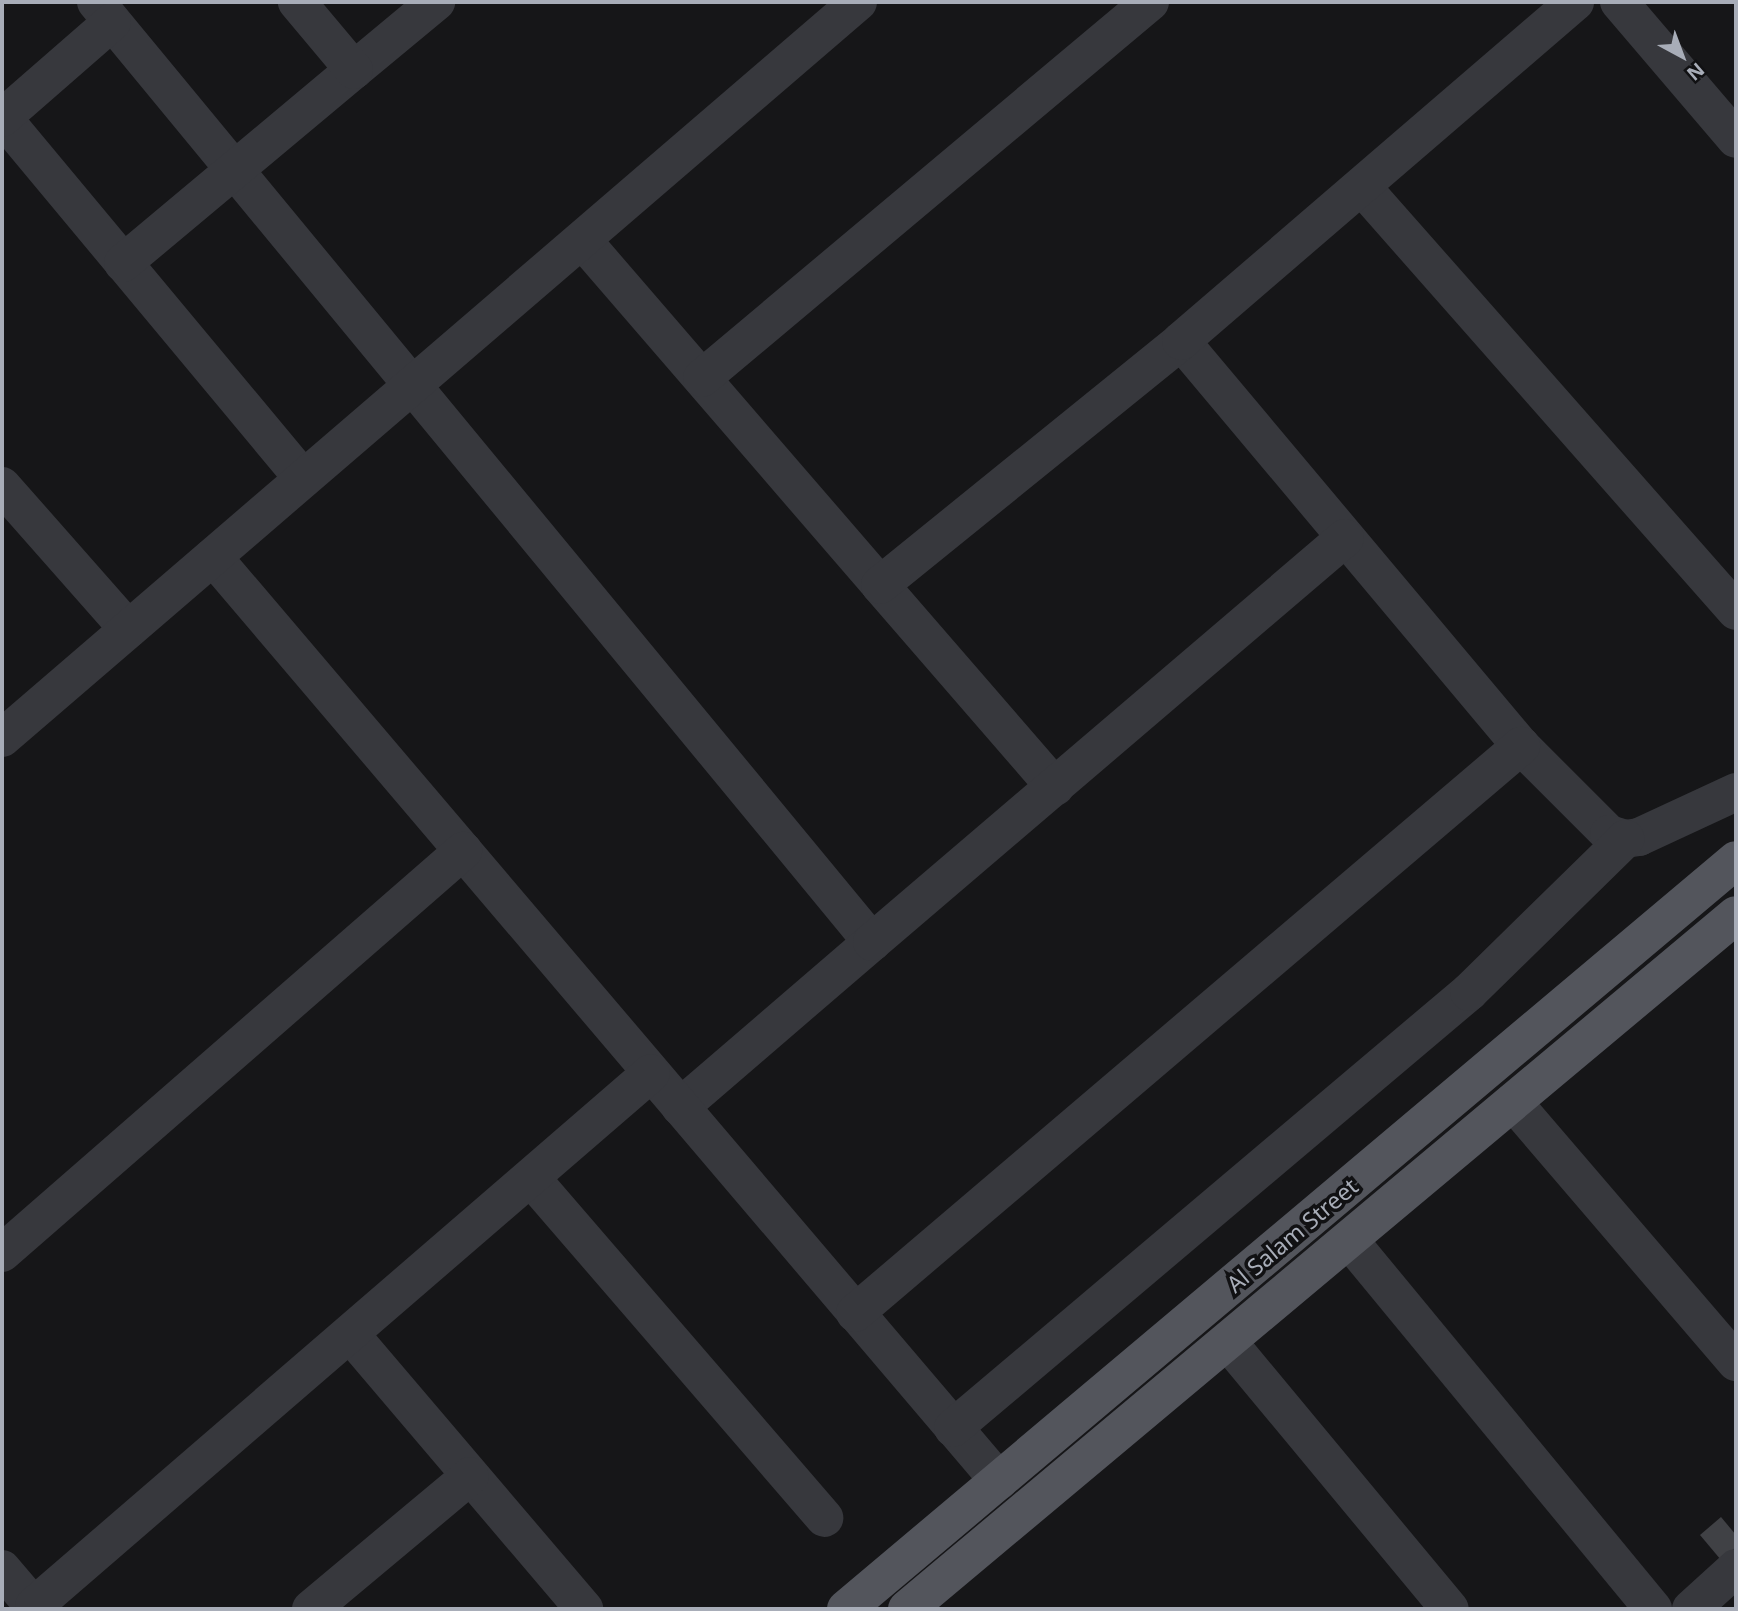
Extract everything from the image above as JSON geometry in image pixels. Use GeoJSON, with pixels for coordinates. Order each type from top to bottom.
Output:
{"type":"FeatureCollection","features":[{"type":"Feature","properties":{"kind":"main road","name":"Al Salam Street"},"geometry":{"type":"LineString","coordinates":[[846,1609],[1736,860]]}},
{"type":"Feature","properties":{"kind":"main road","name":"Al Salam Street"},"geometry":{"type":"LineString","coordinates":[[907,1609],[1736,915]]}},
{"type":"Feature","properties":{"kind":"street"},"geometry":{"type":"LineString","coordinates":[[297,2],[354,70]]}},
{"type":"Feature","properties":{"kind":"street"},"geometry":{"type":"LineString","coordinates":[[124,263],[436,2]]}},
{"type":"Feature","properties":{"kind":"street"},"geometry":{"type":"LineString","coordinates":[[2,738],[410,385],[584,242],[858,2]]}},
{"type":"Feature","properties":{"kind":"street"},"geometry":{"type":"LineString","coordinates":[[702,378],[1150,2]]}},
{"type":"Feature","properties":{"kind":"street"},"geometry":{"type":"LineString","coordinates":[[880,585],[1181,341],[1363,188],[1575,2]]}},
{"type":"Feature","properties":{"kind":"street"},"geometry":{"type":"LineString","coordinates":[[1619,2],[1731,123]]}},
{"type":"Feature","properties":{"kind":"street"},"geometry":{"type":"LineString","coordinates":[[303,478],[2,118],[104,12],[872,942]]}},
{"type":"Feature","properties":{"kind":"street"},"geometry":{"type":"LineString","coordinates":[[1363,188],[1736,611]]}},
{"type":"Feature","properties":{"kind":"street"},"geometry":{"type":"LineString","coordinates":[[584,242],[1055,787]]}},
{"type":"Feature","properties":{"kind":"street"},"geometry":{"type":"LineString","coordinates":[[1181,341],[1521,746],[1609,834],[1625,839]]}},
{"type":"Feature","properties":{"kind":"street"},"geometry":{"type":"LineString","coordinates":[[2,486],[128,629]]}},
{"type":"Feature","properties":{"kind":"street"},"geometry":{"type":"LineString","coordinates":[[680,1107],[1345,538]]}},
{"type":"Feature","properties":{"kind":"street"},"geometry":{"type":"LineString","coordinates":[[213,556],[999,1481]]}},
{"type":"Feature","properties":{"kind":"street"},"geometry":{"type":"LineString","coordinates":[[855,1313],[1521,746]]}},
{"type":"Feature","properties":{"kind":"street"},"geometry":{"type":"LineString","coordinates":[[953,1428],[1469,992],[1625,839],[1736,792]]}},
{"type":"Feature","properties":{"kind":"street"},"geometry":{"type":"LineString","coordinates":[[2,1253],[463,851]]}},
{"type":"Feature","properties":{"kind":"street"},"geometry":{"type":"LineString","coordinates":[[2,1569],[35,1608],[651,1073]]}},
{"type":"Feature","properties":{"kind":"street"},"geometry":{"type":"LineString","coordinates":[[1513,1102],[1732,1347]]}},
{"type":"Feature","properties":{"kind":"street"},"geometry":{"type":"LineString","coordinates":[[531,1178],[824,1518]]}},
{"type":"Feature","properties":{"kind":"street"},"geometry":{"type":"LineString","coordinates":[[1349,1240],[1653,1609]]}},
{"type":"Feature","properties":{"kind":"street"},"geometry":{"type":"LineString","coordinates":[[351,1335],[584,1609]]}},
{"type":"Feature","properties":{"kind":"street"},"geometry":{"type":"LineString","coordinates":[[1228,1342],[1436,1604]]}},
{"type":"Feature","properties":{"kind":"street"},"geometry":{"type":"LineString","coordinates":[[311,1609],[470,1476]]}},
{"type":"Feature","properties":{"kind":"street"},"geometry":{"type":"LineString","coordinates":[[1691,1609],[1736,1568]]}},
{"type":"Feature","properties":{"kind":"building"},"geometry":{"type":"Polygon","coordinates":[[[1721,1517],[1736,1535],[1736,1547],[1721,1560],[1700,1535],[1721,1517]]]}}]}
